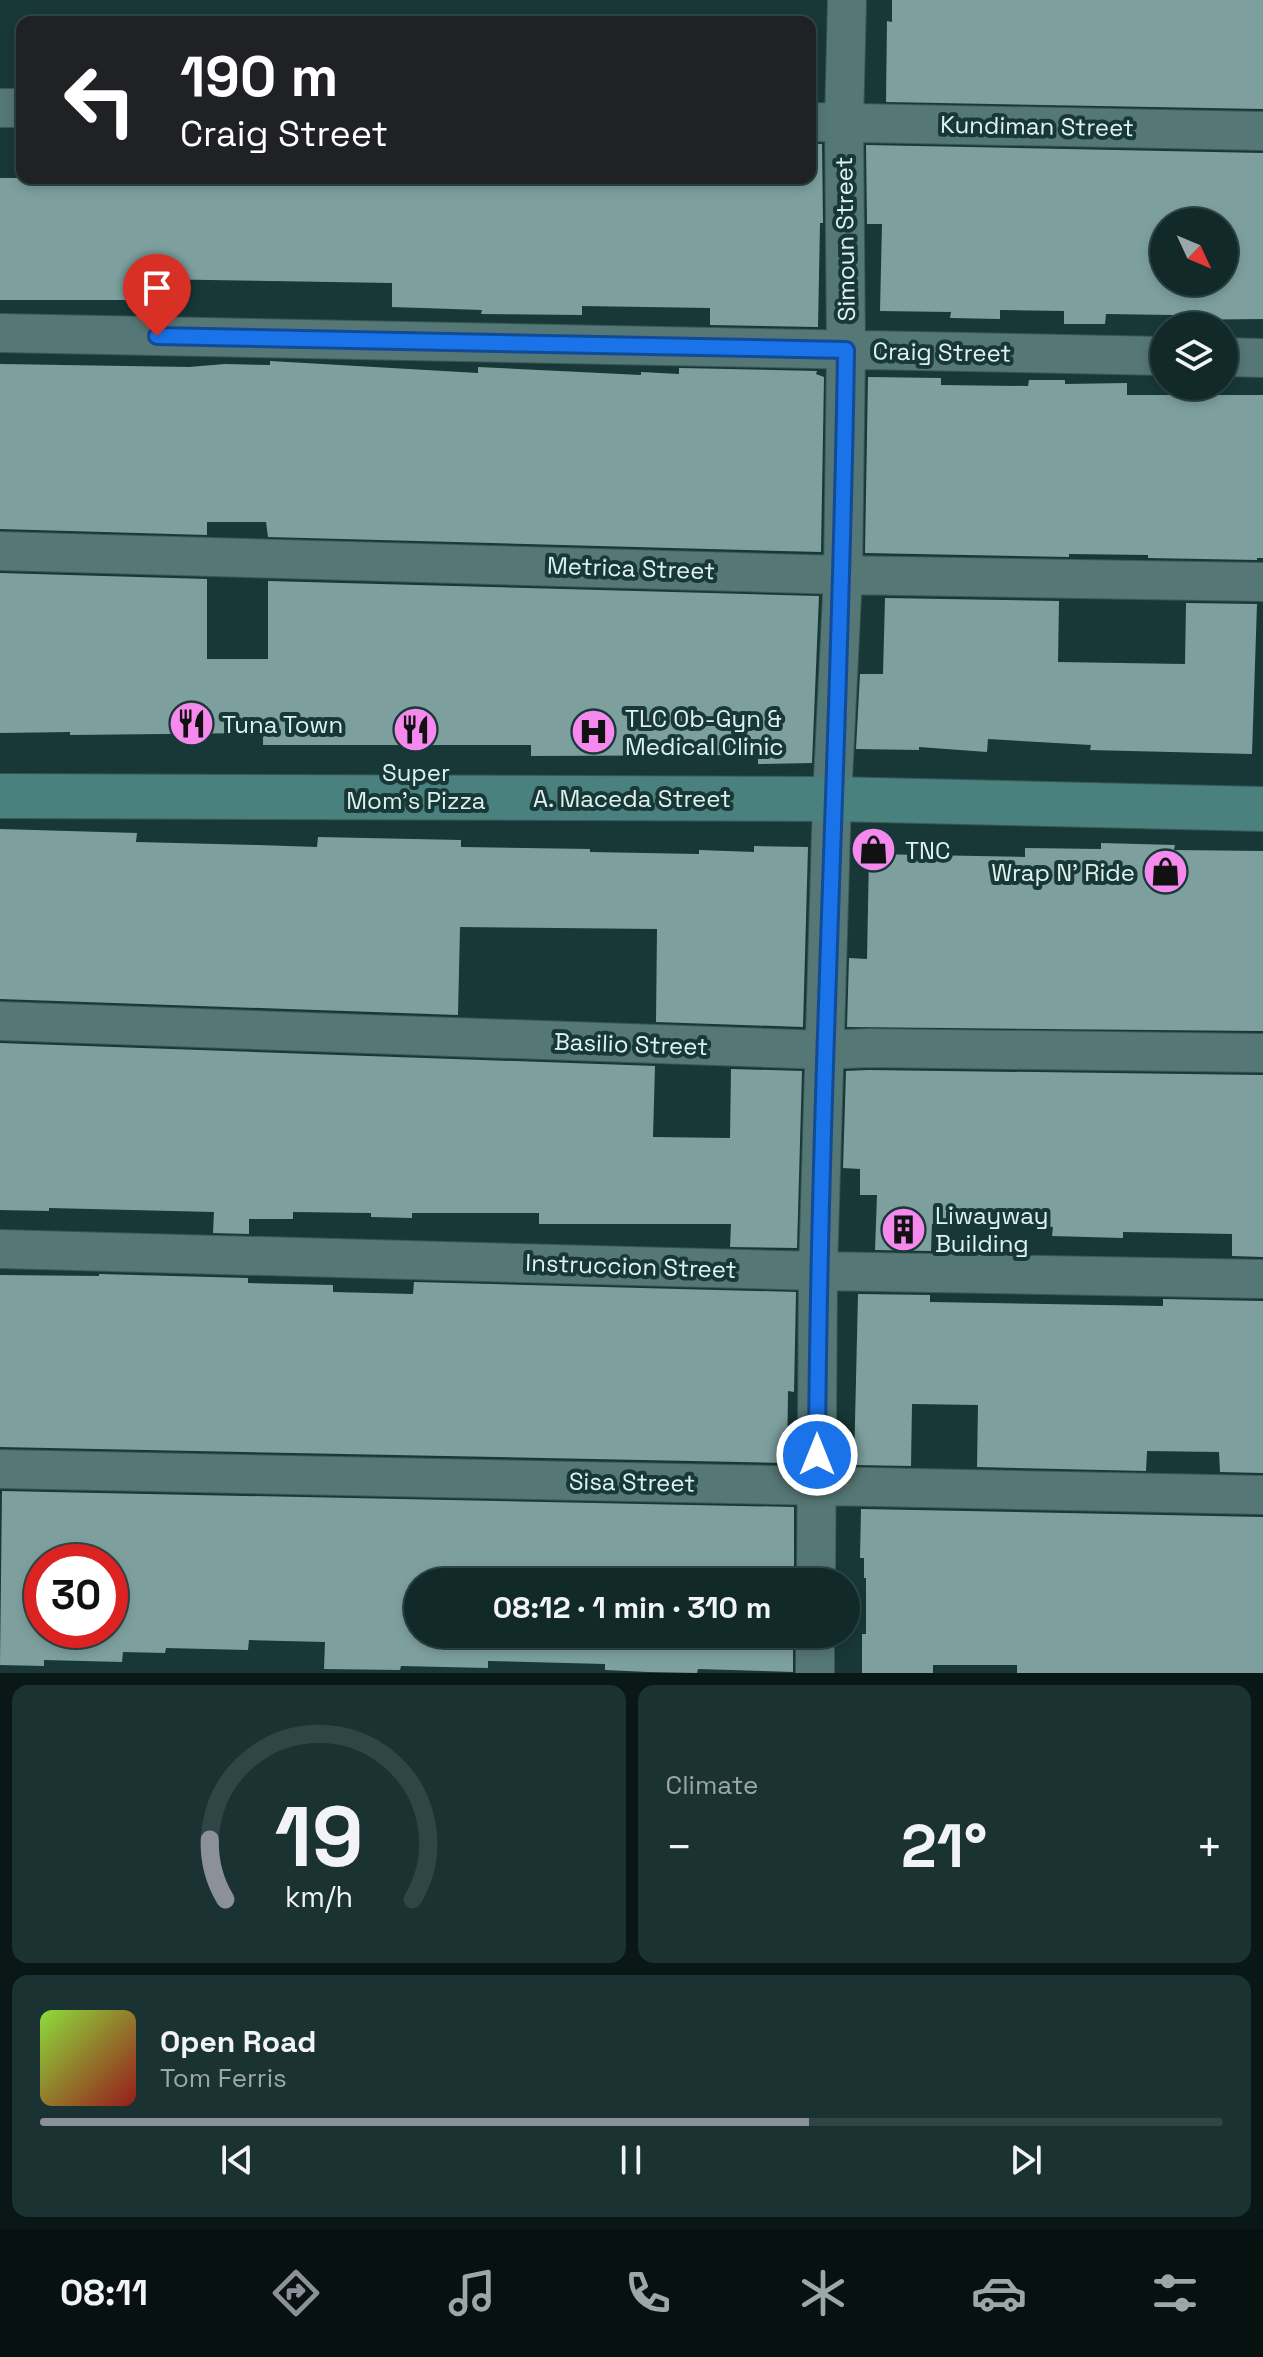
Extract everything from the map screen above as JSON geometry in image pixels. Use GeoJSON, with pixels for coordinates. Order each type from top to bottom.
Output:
{"type":"FeatureCollection","features":[{"type":"Feature","properties":{"kind":"main road","name":"A. Maceda Street"},"geometry":{"type":"LineString","coordinates":[[0,796],[832,799],[1263,809]]}},
{"type":"Feature","properties":{"kind":"street","name":"Simoun Street"},"geometry":{"type":"LineString","coordinates":[[816,1568],[818,1271],[832,799],[843,575],[846,350],[827,122],[847,0]]}},
{"type":"Feature","properties":{"kind":"street","name":"Kundiman Street"},"geometry":{"type":"LineString","coordinates":[[827,122],[1263,131]]}},
{"type":"Feature","properties":{"kind":"street","name":"Craig Street"},"geometry":{"type":"LineString","coordinates":[[0,333],[1150,356]]}},
{"type":"Feature","properties":{"kind":"street"},"geometry":{"type":"LineString","coordinates":[[1238,357],[1263,358]]}},
{"type":"Feature","properties":{"kind":"street","name":"Metrica Street"},"geometry":{"type":"LineString","coordinates":[[0,551],[843,575],[1263,582]]}},
{"type":"Feature","properties":{"kind":"street","name":"Basilio Street"},"geometry":{"type":"LineString","coordinates":[[0,1021],[825,1050],[1263,1053]]}},
{"type":"Feature","properties":{"kind":"street","name":"Instruccion Street"},"geometry":{"type":"LineString","coordinates":[[0,1249],[818,1271],[1263,1279]]}},
{"type":"Feature","properties":{"kind":"street","name":"Sisa Street"},"geometry":{"type":"LineString","coordinates":[[0,1469],[1263,1495]]}},
{"type":"Feature","properties":{"kind":"street"},"geometry":{"type":"LineString","coordinates":[[815,1648],[815,1673]]}},
{"type":"Feature","properties":{"kind":"building"},"geometry":{"type":"Polygon","coordinates":[[[892,0],[1263,0],[1263,109],[886,102],[887,21],[892,22],[892,0]]]}},
{"type":"Feature","properties":{"kind":"building"},"geometry":{"type":"Polygon","coordinates":[[[816,144],[822,144],[823,223],[820,223],[818,327],[710,325],[710,308],[582,306],[582,315],[481,314],[482,310],[392,307],[392,283],[148,279],[148,300],[0,300],[0,178],[16,178],[16,184],[816,184],[816,144]]]}},
{"type":"Feature","properties":{"kind":"building"},"geometry":{"type":"Polygon","coordinates":[[[866,145],[1263,153],[1263,319],[1238,319],[1238,312],[1150,312],[1150,315],[1106,314],[1105,324],[1064,324],[1064,311],[1000,310],[1000,319],[950,318],[951,312],[880,311],[882,224],[867,224],[866,145]]]}},
{"type":"Feature","properties":{"kind":"building"},"geometry":{"type":"Polygon","coordinates":[[[270,361],[478,373],[478,367],[641,375],[641,372],[679,374],[679,368],[817,371],[816,374],[824,377],[821,552],[268,537],[266,522],[207,522],[207,535],[0,529],[0,364],[189,367],[270,365],[270,361]]]}},
{"type":"Feature","properties":{"kind":"building"},"geometry":{"type":"Polygon","coordinates":[[[868,377],[941,378],[941,385],[1028,386],[1029,380],[1065,380],[1065,384],[1127,383],[1127,395],[1150,395],[1150,400],[1238,400],[1238,395],[1263,395],[1263,558],[865,553],[868,377]]]}},
{"type":"Feature","properties":{"kind":"building"},"geometry":{"type":"Polygon","coordinates":[[[0,573],[207,579],[207,659],[268,659],[268,581],[819,596],[812,763],[758,764],[758,755],[531,756],[531,745],[263,745],[263,733],[0,733],[0,573]]]}},
{"type":"Feature","properties":{"kind":"building"},"geometry":{"type":"Polygon","coordinates":[[[885,598],[1059,601],[1058,662],[1185,664],[1186,603],[1257,604],[1252,754],[1090,750],[1091,745],[988,739],[987,752],[919,747],[919,750],[856,749],[860,674],[883,674],[885,598]]]}},
{"type":"Feature","properties":{"kind":"building"},"geometry":{"type":"Polygon","coordinates":[[[0,829],[137,833],[136,842],[317,847],[318,837],[461,840],[461,847],[590,849],[590,852],[699,854],[699,850],[754,852],[754,846],[808,847],[803,1027],[656,1022],[657,929],[460,927],[458,1015],[0,999],[0,829]]]}},
{"type":"Feature","properties":{"kind":"building"},"geometry":{"type":"Polygon","coordinates":[[[1101,843],[1175,845],[1174,850],[1263,851],[1263,1031],[847,1027],[849,958],[867,959],[869,854],[1025,857],[1025,848],[1101,849],[1101,843]]]}},
{"type":"Feature","properties":{"kind":"building"},"geometry":{"type":"Polygon","coordinates":[[[0,1043],[655,1066],[653,1137],[730,1138],[731,1069],[802,1071],[797,1248],[730,1247],[731,1224],[539,1224],[539,1213],[412,1213],[412,1218],[371,1217],[371,1213],[293,1212],[293,1219],[249,1219],[249,1234],[213,1233],[214,1212],[49,1208],[49,1211],[0,1210],[0,1043]]]}},
{"type":"Feature","properties":{"kind":"building"},"geometry":{"type":"Polygon","coordinates":[[[846,1071],[1263,1075],[1263,1257],[1232,1256],[1232,1234],[1123,1232],[1123,1238],[1052,1236],[1053,1227],[932,1224],[931,1251],[875,1250],[877,1195],[860,1195],[860,1169],[843,1168],[846,1071]]]}},
{"type":"Feature","properties":{"kind":"building"},"geometry":{"type":"Polygon","coordinates":[[[0,1275],[248,1278],[248,1283],[333,1285],[333,1292],[413,1294],[414,1282],[796,1292],[794,1392],[788,1391],[787,1463],[0,1447],[0,1275]]]}},
{"type":"Feature","properties":{"kind":"building"},"geometry":{"type":"Polygon","coordinates":[[[858,1294],[930,1295],[930,1302],[1163,1306],[1163,1299],[1263,1301],[1263,1473],[1220,1472],[1219,1452],[1147,1451],[1146,1471],[977,1467],[978,1405],[912,1404],[911,1466],[854,1465],[858,1294]]]}},
{"type":"Feature","properties":{"kind":"building"},"geometry":{"type":"Polygon","coordinates":[[[2,1491],[794,1507],[794,1568],[404,1568],[404,1648],[793,1648],[793,1672],[698,1669],[697,1673],[648,1672],[605,1670],[605,1664],[488,1661],[488,1668],[401,1666],[400,1670],[324,1669],[325,1642],[249,1640],[248,1650],[166,1648],[165,1653],[123,1652],[122,1662],[44,1660],[44,1666],[0,1665],[2,1491]]]}},
{"type":"Feature","properties":{"kind":"building"},"geometry":{"type":"Polygon","coordinates":[[[861,1509],[1263,1517],[1263,1673],[1017,1673],[1017,1665],[933,1665],[933,1673],[862,1673],[866,1578],[864,1558],[860,1558],[861,1509]]]}},
{"type":"Feature","properties":{"kind":"place","name":"Tuna Town"},"geometry":{"type":"Point","coordinates":[191,724]}},
{"type":"Feature","properties":{"kind":"place","name":"Super Mom's Pizza"},"geometry":{"type":"Point","coordinates":[416,730]}},
{"type":"Feature","properties":{"kind":"place","name":"TLC Ob-Gyn & Medical Clinic"},"geometry":{"type":"Point","coordinates":[594,732]}},
{"type":"Feature","properties":{"kind":"place","name":"TNC"},"geometry":{"type":"Point","coordinates":[874,850]}},
{"type":"Feature","properties":{"kind":"place","name":"Wrap N' Ride"},"geometry":{"type":"Point","coordinates":[1166,872]}},
{"type":"Feature","properties":{"kind":"place","name":"Liwayway Building"},"geometry":{"type":"Point","coordinates":[904,1229]}},
{"type":"Feature","properties":{"kind":"route"},"geometry":{"type":"LineString","coordinates":[[157,336],[846,350],[843,575],[832,799],[818,1271],[817,1455]]}}]}
